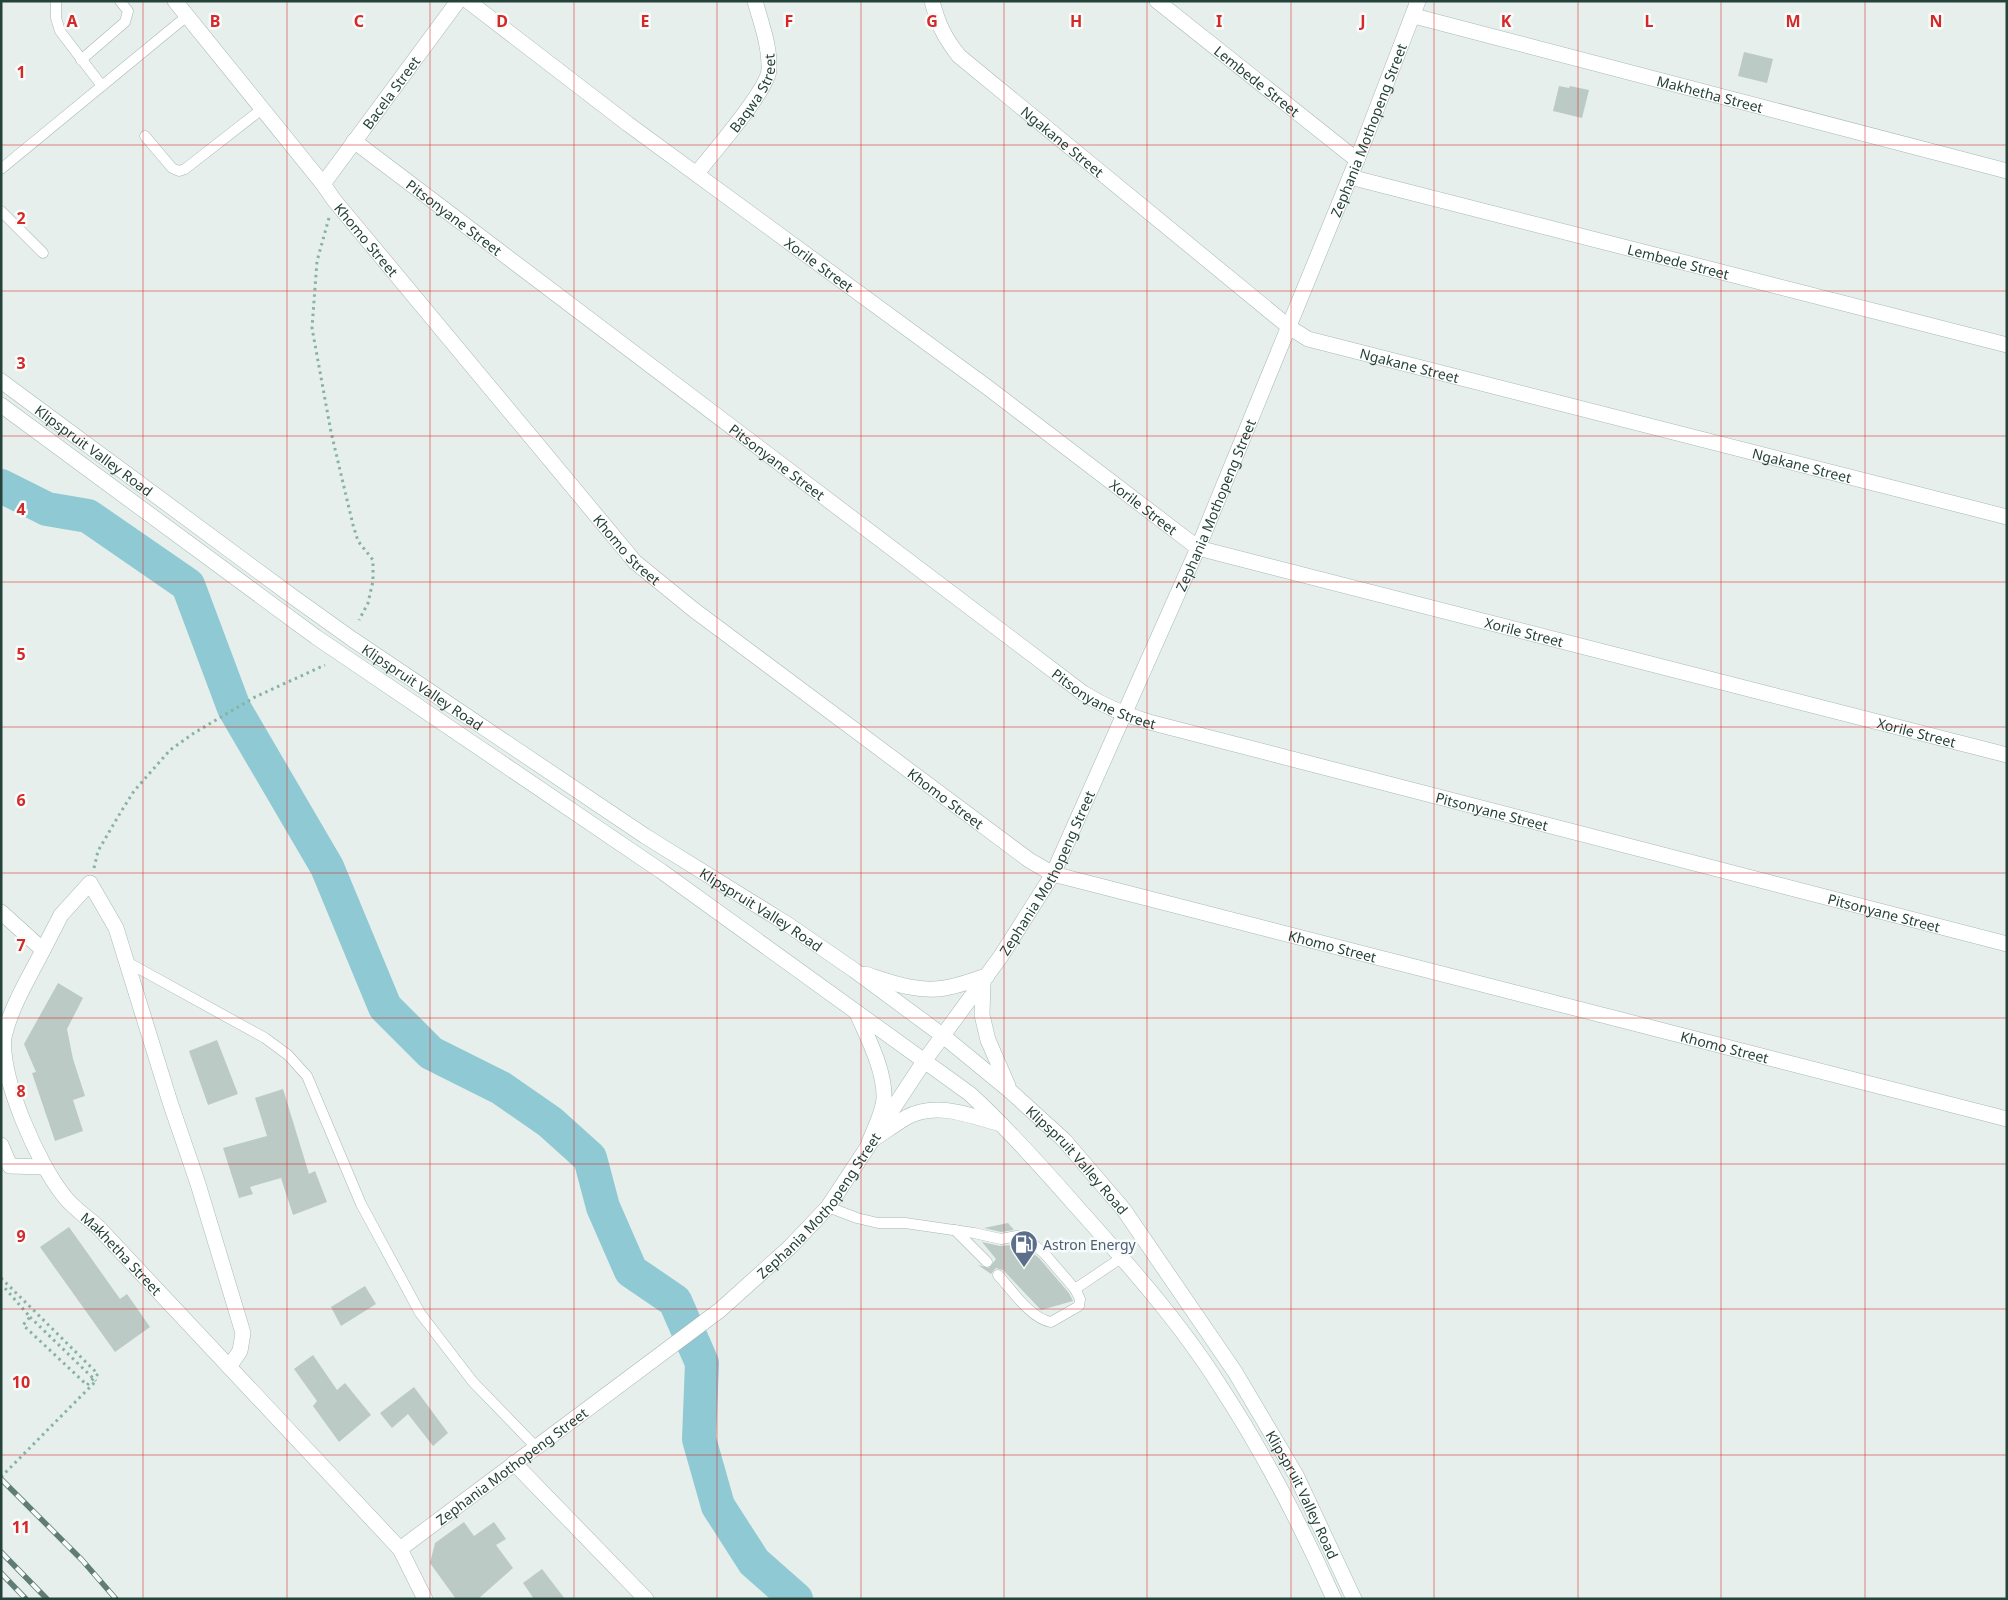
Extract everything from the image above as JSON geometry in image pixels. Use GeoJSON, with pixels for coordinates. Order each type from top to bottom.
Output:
{"type":"FeatureCollection","features":[{"type":"Feature","properties":{"kind":"street","name":"Khomo Street"},"geometry":{"type":"LineString","coordinates":[[175,1],[334,200],[635,562],[694,610],[1029,860],[1052,874],[2007,1118]]}},
{"type":"Feature","properties":{"kind":"street","name":"Bacela Street"},"geometry":{"type":"LineString","coordinates":[[323,184],[458,1]]}},
{"type":"Feature","properties":{"kind":"street","name":"Xorile Street"},"geometry":{"type":"LineString","coordinates":[[468,1],[628,124],[902,323],[1198,548],[2007,755]]}},
{"type":"Feature","properties":{"kind":"street","name":"Baqwa Street"},"geometry":{"type":"LineString","coordinates":[[697,173],[758,95],[770,72],[768,50],[755,1]]}},
{"type":"Feature","properties":{"kind":"street","name":"Ngakane Street"},"geometry":{"type":"LineString","coordinates":[[932,1],[936,20],[944,37],[959,56],[1289,327],[1308,339],[2007,517]]}},
{"type":"Feature","properties":{"kind":"street","name":"Lembede Street"},"geometry":{"type":"LineString","coordinates":[[1157,1],[1357,160]]}},
{"type":"Feature","properties":{"kind":"street","name":"Zephania Mothopeng Street"},"geometry":{"type":"LineString","coordinates":[[400,1549],[720,1310],[790,1247],[828,1207],[942,1035],[985,979],[1030,913],[1052,874],[1198,548],[1357,160],[1414,16],[1418,1]]}},
{"type":"Feature","properties":{"kind":"street","name":"Makhetha Street"},"geometry":{"type":"LineString","coordinates":[[1414,16],[2007,170]]}},
{"type":"Feature","properties":{"kind":"street","name":"Pitsonyane Street"},"geometry":{"type":"LineString","coordinates":[[354,141],[1083,693],[1124,715],[1514,818],[2007,944]]}},
{"type":"Feature","properties":{"kind":"street","name":"Lembede Street"},"geometry":{"type":"LineString","coordinates":[[1350,177],[2007,345]]}},
{"type":"Feature","properties":{"kind":"street","name":"Klipspruit Valley Road"},"geometry":{"type":"LineString","coordinates":[[1,381],[288,594],[646,836],[787,924],[854,970],[942,1035],[1009,1090],[1064,1140],[1124,1210],[1235,1372],[1296,1475],[1354,1599]]}},
{"type":"Feature","properties":{"kind":"street","name":"Klipspruit Valley Road"},"geometry":{"type":"LineString","coordinates":[[1,405],[316,637],[661,871],[970,1094],[1005,1126],[1172,1318],[1220,1385],[1263,1457],[1302,1528],[1334,1599]]}},
{"type":"Feature","properties":{"kind":"street","name":"Makhetha Street"},"geometry":{"type":"LineString","coordinates":[[90,883],[61,915],[13,1010],[4,1039],[6,1089],[44,1167],[64,1197],[98,1227],[400,1549],[425,1599]]}},
{"type":"Feature","properties":{"kind":"street"},"geometry":{"type":"LineString","coordinates":[[90,883],[116,928],[170,1102],[198,1184],[243,1333],[240,1351],[229,1367]]}},
{"type":"Feature","properties":{"kind":"street"},"geometry":{"type":"LineString","coordinates":[[1,912],[43,950]]}},
{"type":"Feature","properties":{"kind":"street"},"geometry":{"type":"LineString","coordinates":[[854,970],[910,987],[929,989],[946,988],[985,979],[982,1015],[988,1040],[1009,1090]]}},
{"type":"Feature","properties":{"kind":"street"},"geometry":{"type":"LineString","coordinates":[[1,1032],[13,1010]]}},
{"type":"Feature","properties":{"kind":"street"},"geometry":{"type":"LineString","coordinates":[[856,1013],[870,1043],[883,1085],[884,1100],[870,1142]]}},
{"type":"Feature","properties":{"kind":"street"},"geometry":{"type":"LineString","coordinates":[[870,1142],[909,1116],[935,1109],[958,1112],[1005,1126]]}},
{"type":"Feature","properties":{"kind":"street"},"geometry":{"type":"LineString","coordinates":[[1,1145],[10,1166],[44,1167]]}},
{"type":"Feature","properties":{"kind":"street"},"geometry":{"type":"LineString","coordinates":[[514,1463],[646,1599]]}},
{"type":"Feature","properties":{"kind":"lane"},"geometry":{"type":"LineString","coordinates":[[56,1],[56,18],[60,31],[102,86]]}},
{"type":"Feature","properties":{"kind":"lane"},"geometry":{"type":"LineString","coordinates":[[81,60],[125,22],[128,11],[120,1]]}},
{"type":"Feature","properties":{"kind":"lane"},"geometry":{"type":"LineString","coordinates":[[1,169],[187,16]]}},
{"type":"Feature","properties":{"kind":"lane"},"geometry":{"type":"LineString","coordinates":[[145,136],[172,168],[178,170],[185,169],[262,109]]}},
{"type":"Feature","properties":{"kind":"lane"},"geometry":{"type":"LineString","coordinates":[[1,211],[43,253]]}},
{"type":"Feature","properties":{"kind":"lane"},"geometry":{"type":"LineString","coordinates":[[127,962],[265,1038],[288,1056],[307,1076],[361,1204],[420,1313],[473,1382],[536,1447]]}},
{"type":"Feature","properties":{"kind":"lane"},"geometry":{"type":"LineString","coordinates":[[828,1207],[857,1218],[878,1223],[905,1223],[1002,1239],[1017,1236],[1024,1237],[1044,1253],[1075,1289],[1080,1299],[1079,1306],[1051,1322],[1046,1321],[1035,1316],[998,1275]]}},
{"type":"Feature","properties":{"kind":"lane"},"geometry":{"type":"LineString","coordinates":[[955,1230],[987,1262]]}},
{"type":"Feature","properties":{"kind":"lane"},"geometry":{"type":"LineString","coordinates":[[1075,1289],[1121,1258]]}},
{"type":"Feature","properties":{"kind":"path"},"geometry":{"type":"LineString","coordinates":[[334,200],[317,261],[312,328],[331,432],[353,524],[358,540],[373,560],[373,581],[368,603],[359,620]]}},
{"type":"Feature","properties":{"kind":"path"},"geometry":{"type":"LineString","coordinates":[[90,883],[98,851],[134,791],[170,750],[194,733],[254,697],[325,665]]}},
{"type":"Feature","properties":{"kind":"path"},"geometry":{"type":"LineString","coordinates":[[1,1278],[98,1374],[87,1385],[23,1325],[30,1317]]}},
{"type":"Feature","properties":{"kind":"path"},"geometry":{"type":"LineString","coordinates":[[1,1477],[96,1381],[2,1288],[7,1284]]}},
{"type":"Feature","properties":{"kind":"building"},"geometry":{"type":"Polygon","coordinates":[[[1744,52],[1773,59],[1767,83],[1738,76],[1744,52]]]}},
{"type":"Feature","properties":{"kind":"building"},"geometry":{"type":"Polygon","coordinates":[[[1559,86],[1589,90],[1582,118],[1553,111],[1559,86]]]}},
{"type":"Feature","properties":{"kind":"building"},"geometry":{"type":"Polygon","coordinates":[[[58,983],[83,998],[67,1029],[73,1059],[85,1096],[73,1100],[83,1131],[55,1141],[32,1073],[36,1072],[24,1044],[58,983]]]}},
{"type":"Feature","properties":{"kind":"building"},"geometry":{"type":"Polygon","coordinates":[[[217,1040],[238,1094],[208,1105],[189,1051],[217,1040]]]}},
{"type":"Feature","properties":{"kind":"building"},"geometry":{"type":"Polygon","coordinates":[[[283,1089],[309,1174],[315,1171],[327,1202],[293,1215],[281,1178],[250,1187],[253,1194],[239,1198],[223,1148],[267,1136],[255,1098],[283,1089]]]}},
{"type":"Feature","properties":{"kind":"building"},"geometry":{"type":"Polygon","coordinates":[[[1008,1223],[1014,1230],[1001,1232],[984,1228],[1008,1223]]]}},
{"type":"Feature","properties":{"kind":"building"},"geometry":{"type":"Polygon","coordinates":[[[69,1227],[120,1299],[127,1294],[150,1327],[115,1352],[40,1247],[69,1227]]]}},
{"type":"Feature","properties":{"kind":"building"},"geometry":{"type":"Polygon","coordinates":[[[982,1242],[1000,1246],[1021,1244],[1039,1258],[1069,1293],[1073,1301],[1041,1310],[1003,1270],[996,1268],[991,1274],[978,1265],[989,1268],[996,1259],[982,1242]]]}},
{"type":"Feature","properties":{"kind":"building"},"geometry":{"type":"Polygon","coordinates":[[[365,1286],[376,1304],[341,1326],[331,1307],[365,1286]]]}},
{"type":"Feature","properties":{"kind":"building"},"geometry":{"type":"Polygon","coordinates":[[[313,1355],[337,1390],[345,1383],[371,1415],[339,1442],[313,1406],[317,1401],[294,1369],[313,1355]]]}},
{"type":"Feature","properties":{"kind":"building"},"geometry":{"type":"Polygon","coordinates":[[[414,1387],[448,1433],[433,1446],[408,1414],[392,1428],[380,1413],[414,1387]]]}},
{"type":"Feature","properties":{"kind":"building"},"geometry":{"type":"Polygon","coordinates":[[[464,1522],[474,1536],[494,1522],[506,1539],[496,1545],[513,1568],[478,1599],[456,1599],[430,1563],[435,1543],[464,1522]]]}},
{"type":"Feature","properties":{"kind":"building"},"geometry":{"type":"Polygon","coordinates":[[[542,1569],[565,1599],[534,1599],[523,1583],[542,1569]]]}},
{"type":"Feature","properties":{"kind":"waterway"},"geometry":{"type":"LineString","coordinates":[[1,486],[47,509],[88,516],[188,585],[234,708],[327,867],[385,1007],[431,1053],[501,1088],[550,1122],[590,1158],[603,1207],[631,1271],[675,1301],[702,1363],[699,1439],[718,1506],[754,1562],[796,1599]]}},
{"type":"Feature","properties":{"kind":"railway"},"geometry":{"type":"LineString","coordinates":[[1,1479],[82,1560],[116,1599]]}},
{"type":"Feature","properties":{"kind":"railway"},"geometry":{"type":"LineString","coordinates":[[1,1552],[47,1599]]}},
{"type":"Feature","properties":{"kind":"railway"},"geometry":{"type":"LineString","coordinates":[[1,1573],[26,1599]]}},
{"type":"Feature","properties":{"kind":"place","name":"Astron Energy"},"geometry":{"type":"Point","coordinates":[1024,1268]}}]}
